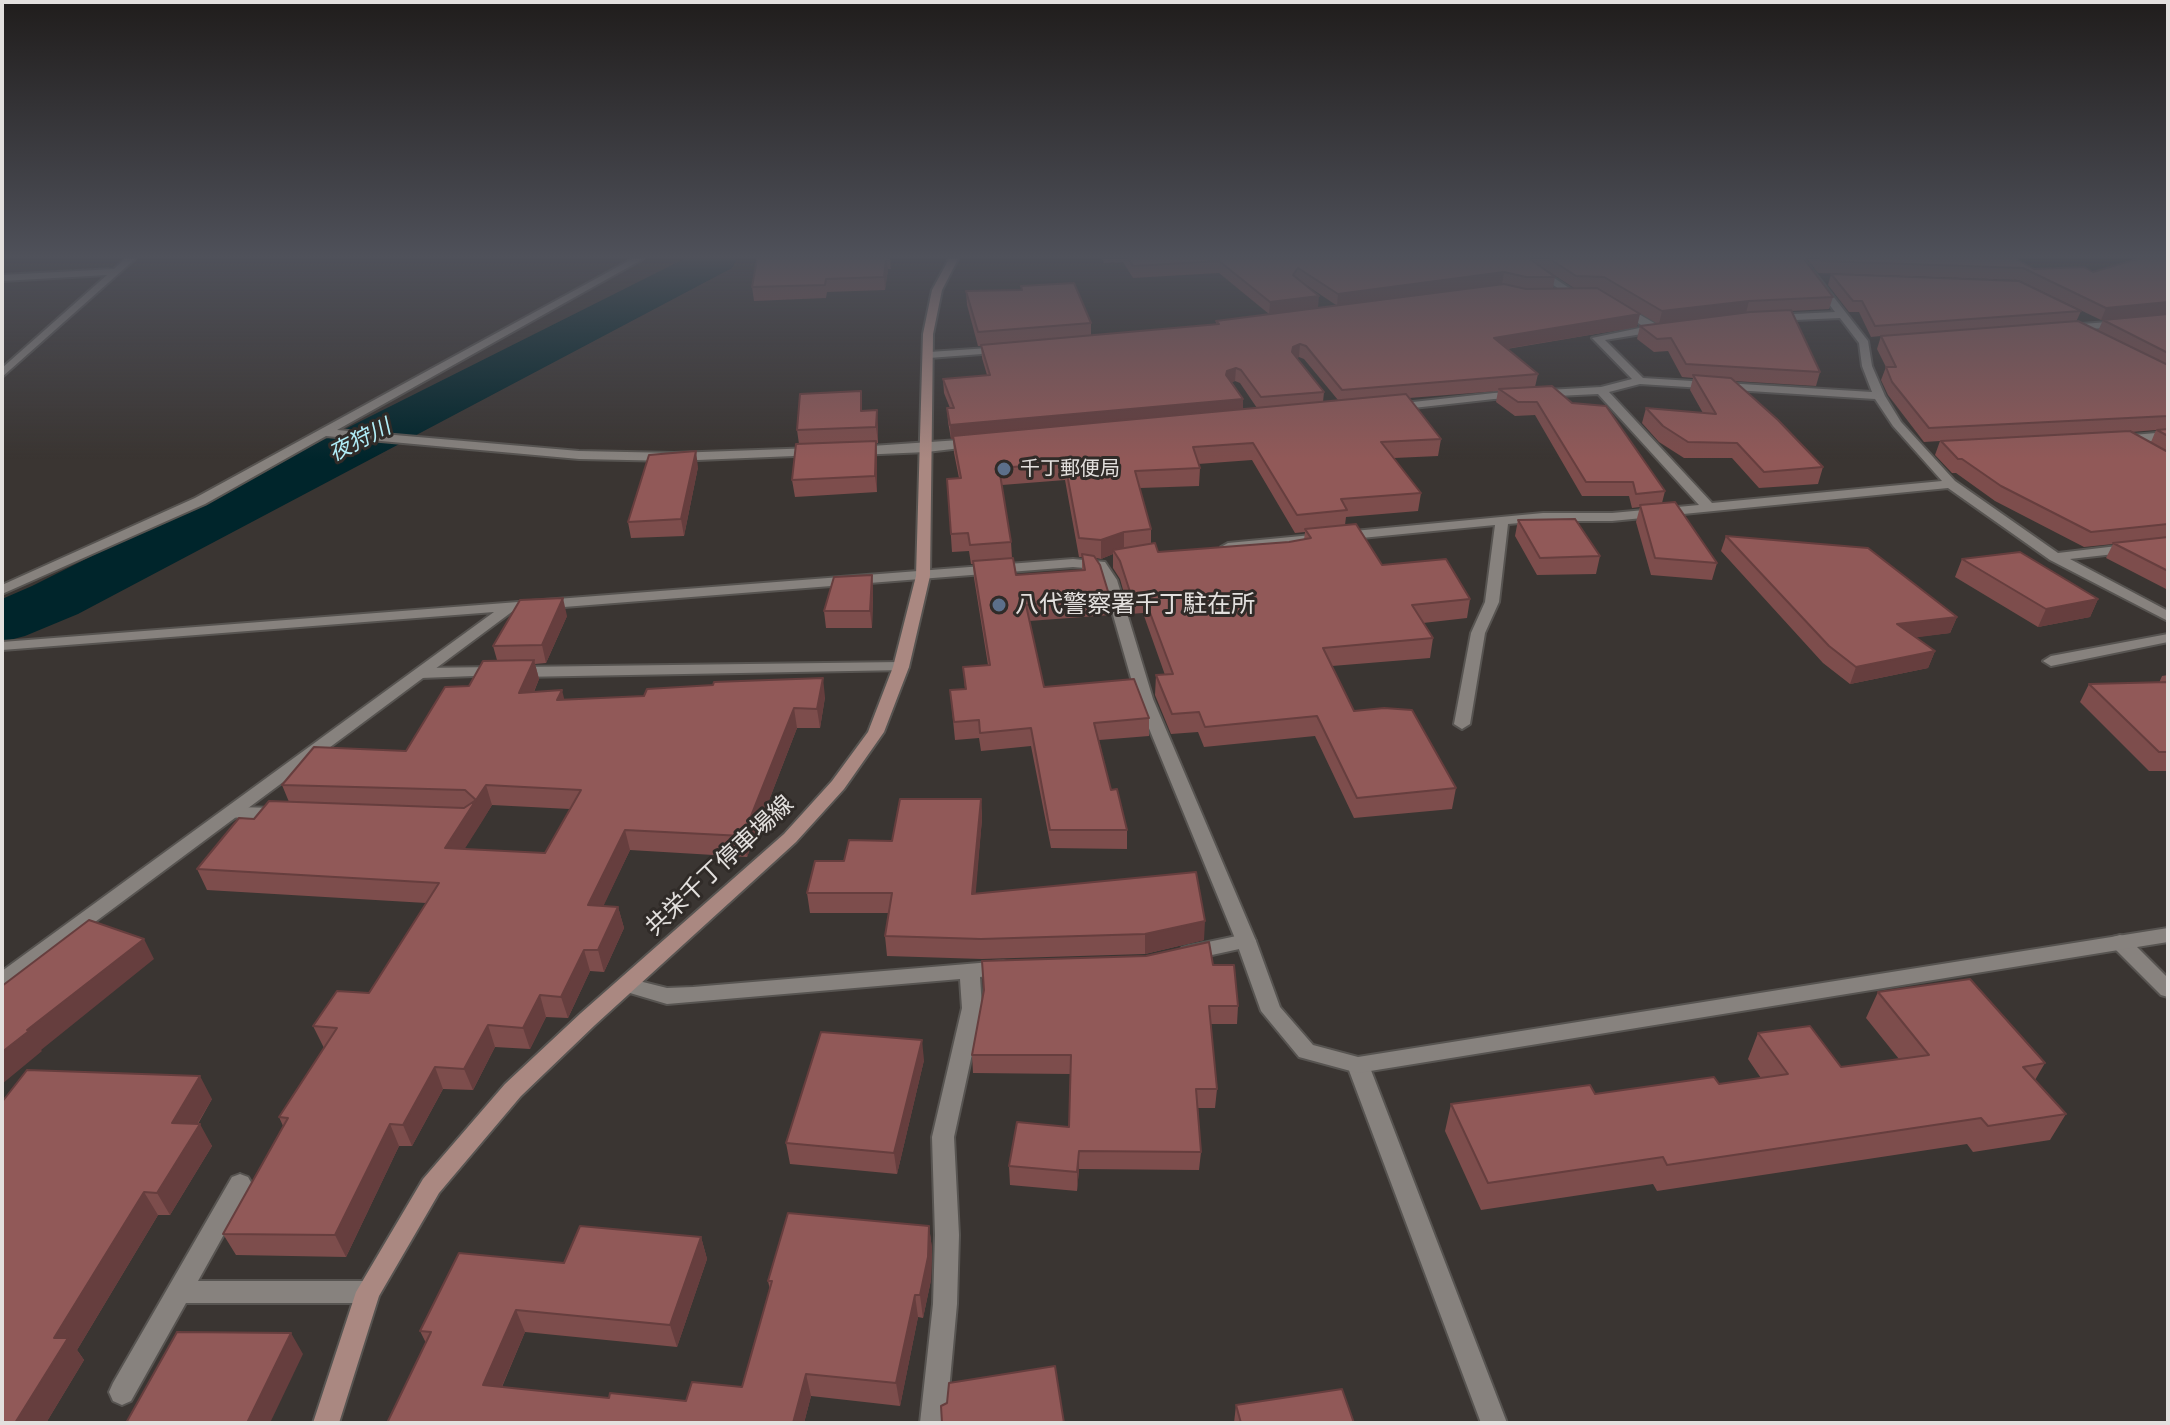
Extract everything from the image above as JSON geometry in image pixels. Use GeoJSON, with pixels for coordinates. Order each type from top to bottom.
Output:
{"type":"FeatureCollection","features":[{"type":"Feature","properties":{"kind":"main road","name":"共栄千丁停車場線"},"geometry":{"type":"LineString","coordinates":[[326,1423],[368,1292],[431,1186],[513,1090],[790,838],[838,785],[876,732],[901,667],[923,576],[930,326]]}},
{"type":"Feature","properties":{"kind":"street"},"geometry":{"type":"LineString","coordinates":[[2,374],[56,326]]}},
{"type":"Feature","properties":{"kind":"street"},"geometry":{"type":"LineString","coordinates":[[2,590],[200,501],[331,433],[521,326]]}},
{"type":"Feature","properties":{"kind":"street"},"geometry":{"type":"LineString","coordinates":[[1649,326],[1654,329]]}},
{"type":"Feature","properties":{"kind":"street"},"geometry":{"type":"LineString","coordinates":[[1850,326],[1864,343],[1867,366],[1879,396],[1897,424],[1951,484],[2055,557],[2168,617]]}},
{"type":"Feature","properties":{"kind":"street"},"geometry":{"type":"LineString","coordinates":[[2060,329],[2104,326]]}},
{"type":"Feature","properties":{"kind":"street"},"geometry":{"type":"LineString","coordinates":[[1640,381],[1597,338],[1670,327]]}},
{"type":"Feature","properties":{"kind":"street"},"geometry":{"type":"LineString","coordinates":[[2076,328],[2102,342]]}},
{"type":"Feature","properties":{"kind":"street"},"geometry":{"type":"LineString","coordinates":[[1864,343],[1878,342]]}},
{"type":"Feature","properties":{"kind":"street"},"geometry":{"type":"LineString","coordinates":[[929,355],[1009,350]]}},
{"type":"Feature","properties":{"kind":"street"},"geometry":{"type":"LineString","coordinates":[[1378,409],[1494,396],[1601,390],[1640,381],[1879,396]]}},
{"type":"Feature","properties":{"kind":"street"},"geometry":{"type":"LineString","coordinates":[[1601,390],[1707,506]]}},
{"type":"Feature","properties":{"kind":"street"},"geometry":{"type":"LineString","coordinates":[[331,433],[595,456],[832,452]]}},
{"type":"Feature","properties":{"kind":"street"},"geometry":{"type":"LineString","coordinates":[[2113,440],[2168,436]]}},
{"type":"Feature","properties":{"kind":"street"},"geometry":{"type":"LineString","coordinates":[[2128,439],[2155,455]]}},
{"type":"Feature","properties":{"kind":"street"},"geometry":{"type":"LineString","coordinates":[[848,451],[927,448],[991,441]]}},
{"type":"Feature","properties":{"kind":"street"},"geometry":{"type":"LineString","coordinates":[[1920,449],[1935,448]]}},
{"type":"Feature","properties":{"kind":"street"},"geometry":{"type":"LineString","coordinates":[[1209,549],[1543,517],[1612,517],[1951,484]]}},
{"type":"Feature","properties":{"kind":"street"},"geometry":{"type":"LineString","coordinates":[[1462,724],[1478,633],[1492,602],[1502,523]]}},
{"type":"Feature","properties":{"kind":"street"},"geometry":{"type":"LineString","coordinates":[[2055,557],[2168,544]]}},
{"type":"Feature","properties":{"kind":"street"},"geometry":{"type":"LineString","coordinates":[[2,646],[1073,563],[1106,563],[1145,699],[1246,941],[1271,1011],[1306,1051],[1358,1065],[2168,935]]}},
{"type":"Feature","properties":{"kind":"street"},"geometry":{"type":"LineString","coordinates":[[2,981],[507,609]]}},
{"type":"Feature","properties":{"kind":"street"},"geometry":{"type":"LineString","coordinates":[[2051,661],[2168,638]]}},
{"type":"Feature","properties":{"kind":"street"},"geometry":{"type":"LineString","coordinates":[[421,673],[901,667]]}},
{"type":"Feature","properties":{"kind":"street"},"geometry":{"type":"LineString","coordinates":[[233,813],[297,814]]}},
{"type":"Feature","properties":{"kind":"street"},"geometry":{"type":"LineString","coordinates":[[1172,958],[1246,941]]}},
{"type":"Feature","properties":{"kind":"street"},"geometry":{"type":"LineString","coordinates":[[2120,942],[2168,990]]}},
{"type":"Feature","properties":{"kind":"street"},"geometry":{"type":"LineString","coordinates":[[627,985],[667,996],[693,995],[969,969],[1028,968]]}},
{"type":"Feature","properties":{"kind":"street"},"geometry":{"type":"LineString","coordinates":[[933,1423],[945,1304],[947,1235],[943,1137],[972,1008],[969,969]]}},
{"type":"Feature","properties":{"kind":"street"},"geometry":{"type":"LineString","coordinates":[[1358,1065],[1494,1423]]}},
{"type":"Feature","properties":{"kind":"street"},"geometry":{"type":"LineString","coordinates":[[122,1392],[240,1184]]}},
{"type":"Feature","properties":{"kind":"street"},"geometry":{"type":"LineString","coordinates":[[179,1292],[368,1292]]}},
{"type":"Feature","properties":{"kind":"building"},"geometry":{"type":"Polygon","coordinates":[[[976,326],[1060,326],[978,332],[976,326]]]}},
{"type":"Feature","properties":{"kind":"building"},"geometry":{"type":"Polygon","coordinates":[[[1202,326],[1570,326],[1494,338],[1538,374],[1342,390],[1306,346],[1300,344],[1293,347],[1292,352],[1324,392],[1261,397],[1241,370],[1236,368],[1227,371],[1226,375],[1243,399],[950,425],[947,408],[954,408],[943,379],[990,375],[981,345],[1202,326]]]}},
{"type":"Feature","properties":{"kind":"building"},"geometry":{"type":"Polygon","coordinates":[[[1640,326],[1798,326],[1820,372],[1686,364],[1671,338],[1657,339],[1640,326]]]}},
{"type":"Feature","properties":{"kind":"building"},"geometry":{"type":"Polygon","coordinates":[[[2019,326],[2087,326],[2168,365],[2168,416],[1929,428],[1892,382],[1886,367],[1896,367],[1881,336],[2019,326]]]}},
{"type":"Feature","properties":{"kind":"building"},"geometry":{"type":"Polygon","coordinates":[[[2114,326],[2168,326],[2168,353],[2114,326]]]}},
{"type":"Feature","properties":{"kind":"building"},"geometry":{"type":"Polygon","coordinates":[[[1693,375],[1731,378],[1778,420],[1823,467],[1764,472],[1737,443],[1688,442],[1663,426],[1646,408],[1716,414],[1693,375]]]}},
{"type":"Feature","properties":{"kind":"building"},"geometry":{"type":"Polygon","coordinates":[[[1552,386],[1572,403],[1606,406],[1665,491],[1636,494],[1633,482],[1586,482],[1537,402],[1518,402],[1499,389],[1552,386]]]}},
{"type":"Feature","properties":{"kind":"building"},"geometry":{"type":"Polygon","coordinates":[[[861,391],[861,411],[877,410],[876,427],[797,430],[800,394],[861,391]]]}},
{"type":"Feature","properties":{"kind":"building"},"geometry":{"type":"Polygon","coordinates":[[[1406,394],[1441,439],[1381,442],[1421,493],[1341,499],[1347,510],[1297,515],[1253,443],[1193,447],[1200,468],[1135,471],[1151,529],[1124,532],[1101,540],[1079,538],[1065,463],[999,468],[1011,542],[970,545],[968,533],[951,534],[947,479],[961,478],[953,436],[1406,394]]]}},
{"type":"Feature","properties":{"kind":"building"},"geometry":{"type":"Polygon","coordinates":[[[2130,431],[2168,452],[2168,524],[2091,532],[2001,486],[1958,459],[1941,441],[2130,431]]]}},
{"type":"Feature","properties":{"kind":"building"},"geometry":{"type":"Polygon","coordinates":[[[876,441],[875,476],[792,480],[796,444],[876,441]]]}},
{"type":"Feature","properties":{"kind":"building"},"geometry":{"type":"Polygon","coordinates":[[[696,451],[681,519],[628,522],[649,455],[696,451]]]}},
{"type":"Feature","properties":{"kind":"building"},"geometry":{"type":"Polygon","coordinates":[[[1675,502],[1717,563],[1655,558],[1640,505],[1675,502]]]}},
{"type":"Feature","properties":{"kind":"building"},"geometry":{"type":"Polygon","coordinates":[[[1575,519],[1600,556],[1540,558],[1518,520],[1575,519]]]}},
{"type":"Feature","properties":{"kind":"building"},"geometry":{"type":"Polygon","coordinates":[[[1356,524],[1382,565],[1446,559],[1470,599],[1412,605],[1433,638],[1323,648],[1354,711],[1384,708],[1412,710],[1456,788],[1357,798],[1317,716],[1205,727],[1199,712],[1172,714],[1156,675],[1173,674],[1143,594],[1131,595],[1120,561],[1113,550],[1155,543],[1158,552],[1289,542],[1311,538],[1305,529],[1356,524]]]}},
{"type":"Feature","properties":{"kind":"building"},"geometry":{"type":"Polygon","coordinates":[[[1726,536],[1868,548],[1957,617],[1897,624],[1935,651],[1856,667],[1829,646],[1726,536]]]}},
{"type":"Feature","properties":{"kind":"building"},"geometry":{"type":"Polygon","coordinates":[[[2168,537],[2168,571],[2113,543],[2168,537]]]}},
{"type":"Feature","properties":{"kind":"building"},"geometry":{"type":"Polygon","coordinates":[[[2020,552],[2098,599],[2046,609],[1962,559],[2020,552]]]}},
{"type":"Feature","properties":{"kind":"building"},"geometry":{"type":"Polygon","coordinates":[[[1082,554],[1094,556],[1100,565],[1110,598],[1026,605],[1044,687],[1134,679],[1149,718],[1094,723],[1111,790],[1117,789],[1127,830],[1050,830],[1031,728],[980,733],[979,720],[954,722],[950,690],[966,689],[963,667],[990,665],[973,561],[1013,558],[1016,575],[1085,570],[1082,554]]]}},
{"type":"Feature","properties":{"kind":"building"},"geometry":{"type":"Polygon","coordinates":[[[872,575],[870,611],[824,611],[834,577],[872,575]]]}},
{"type":"Feature","properties":{"kind":"building"},"geometry":{"type":"Polygon","coordinates":[[[563,598],[542,645],[493,646],[520,600],[563,598]]]}},
{"type":"Feature","properties":{"kind":"building"},"geometry":{"type":"Polygon","coordinates":[[[534,660],[519,693],[562,690],[557,700],[644,696],[647,689],[713,685],[714,682],[823,678],[817,709],[794,708],[743,836],[625,830],[588,905],[618,907],[598,950],[584,950],[561,997],[540,995],[523,1028],[488,1025],[464,1069],[435,1067],[403,1125],[390,1124],[335,1235],[223,1234],[288,1118],[279,1117],[337,1028],[313,1026],[337,991],[369,993],[439,883],[197,869],[239,818],[254,819],[269,801],[464,808],[476,800],[465,790],[282,785],[314,747],[406,751],[445,687],[469,686],[483,661],[534,660]],[[486,785],[445,848],[545,853],[581,790],[486,785]]]}},
{"type":"Feature","properties":{"kind":"building"},"geometry":{"type":"Polygon","coordinates":[[[2168,682],[2168,752],[2159,752],[2089,684],[2168,682]]]}},
{"type":"Feature","properties":{"kind":"building"},"geometry":{"type":"Polygon","coordinates":[[[900,799],[981,799],[972,894],[1196,872],[1205,921],[1145,934],[981,939],[885,936],[892,893],[807,893],[815,861],[844,861],[849,840],[892,841],[900,799]]]}},
{"type":"Feature","properties":{"kind":"building"},"geometry":{"type":"Polygon","coordinates":[[[89,920],[144,939],[2,1052],[2,986],[89,920]]]}},
{"type":"Feature","properties":{"kind":"building"},"geometry":{"type":"Polygon","coordinates":[[[1209,942],[1213,965],[1234,965],[1238,1006],[1209,1006],[1217,1089],[1196,1089],[1201,1152],[1079,1151],[1077,1172],[1009,1166],[1017,1122],[1069,1127],[1071,1055],[972,1055],[984,990],[982,961],[1146,956],[1209,942]]]}},
{"type":"Feature","properties":{"kind":"building"},"geometry":{"type":"Polygon","coordinates":[[[1970,979],[2045,1063],[2023,1067],[2066,1114],[1988,1126],[1981,1118],[1667,1165],[1663,1157],[1488,1183],[1451,1104],[1590,1085],[1595,1094],[1714,1077],[1719,1084],[1788,1074],[1758,1033],[1810,1026],[1841,1067],[1929,1055],[1878,992],[1970,979]]]}},
{"type":"Feature","properties":{"kind":"building"},"geometry":{"type":"Polygon","coordinates":[[[821,1032],[922,1040],[894,1153],[786,1143],[821,1032]]]}},
{"type":"Feature","properties":{"kind":"building"},"geometry":{"type":"Polygon","coordinates":[[[27,1070],[200,1076],[172,1123],[200,1124],[157,1193],[144,1192],[54,1338],[68,1338],[15,1423],[2,1423],[2,1102],[27,1070]]]}},
{"type":"Feature","properties":{"kind":"building"},"geometry":{"type":"Polygon","coordinates":[[[788,1213],[929,1226],[928,1257],[920,1295],[915,1295],[896,1383],[806,1374],[793,1423],[387,1423],[431,1332],[420,1331],[459,1253],[564,1263],[580,1226],[701,1237],[670,1325],[516,1310],[483,1385],[609,1398],[610,1393],[686,1401],[692,1382],[742,1387],[788,1213]]]}},
{"type":"Feature","properties":{"kind":"building"},"geometry":{"type":"Polygon","coordinates":[[[177,1332],[291,1333],[247,1423],[126,1423],[177,1332]]]}},
{"type":"Feature","properties":{"kind":"building"},"geometry":{"type":"Polygon","coordinates":[[[1055,1366],[1064,1423],[942,1423],[941,1406],[947,1403],[949,1383],[1055,1366]]]}},
{"type":"Feature","properties":{"kind":"building"},"geometry":{"type":"Polygon","coordinates":[[[1342,1389],[1354,1423],[1241,1423],[1236,1405],[1342,1389]]]}},
{"type":"Feature","properties":{"kind":"waterway","name":"夜狩川"},"geometry":{"type":"LineString","coordinates":[[2,622],[55,600],[588,326]]}},
{"type":"Feature","properties":{"kind":"place","name":"千丁郵便局"},"geometry":{"type":"Point","coordinates":[1004,469]}},
{"type":"Feature","properties":{"kind":"place","name":"八代警察署千丁駐在所"},"geometry":{"type":"Point","coordinates":[999,605]}}]}
